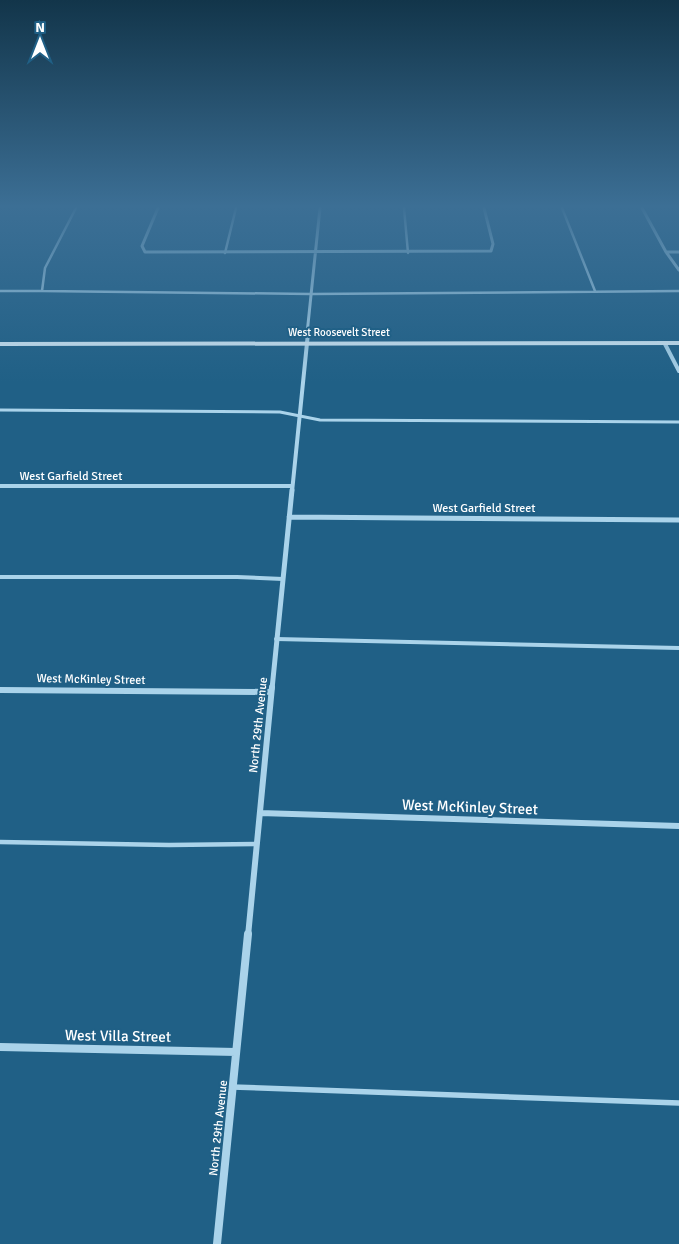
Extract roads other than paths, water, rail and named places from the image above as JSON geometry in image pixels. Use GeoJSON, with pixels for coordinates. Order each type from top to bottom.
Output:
{"type":"FeatureCollection","features":[{"type":"Feature","properties":{"kind":"street","name":"North 29th Avenue"},"geometry":{"type":"LineString","coordinates":[[217,1244],[314,266]]}},
{"type":"Feature","properties":{"kind":"street","name":"West Roosevelt Street"},"geometry":{"type":"LineString","coordinates":[[0,344],[679,344]]}},
{"type":"Feature","properties":{"kind":"street"},"geometry":{"type":"LineString","coordinates":[[665,344],[679,371]]}},
{"type":"Feature","properties":{"kind":"street","name":"West Garfield Street"},"geometry":{"type":"LineString","coordinates":[[0,486],[292,486]]}},
{"type":"Feature","properties":{"kind":"street","name":"West Garfield Street"},"geometry":{"type":"LineString","coordinates":[[289,517],[679,520]]}},
{"type":"Feature","properties":{"kind":"street","name":"West McKinley Street"},"geometry":{"type":"LineString","coordinates":[[0,690],[271,692]]}},
{"type":"Feature","properties":{"kind":"street","name":"West McKinley Street"},"geometry":{"type":"LineString","coordinates":[[260,814],[679,826]]}},
{"type":"Feature","properties":{"kind":"street","name":"West Villa Street"},"geometry":{"type":"LineString","coordinates":[[0,1047],[236,1052]]}},
{"type":"Feature","properties":{"kind":"lane"},"geometry":{"type":"LineString","coordinates":[[42,291],[46,266]]}},
{"type":"Feature","properties":{"kind":"lane"},"geometry":{"type":"LineString","coordinates":[[585,266],[595,291]]}},
{"type":"Feature","properties":{"kind":"lane"},"geometry":{"type":"LineString","coordinates":[[0,291],[312,294],[679,292]]}},
{"type":"Feature","properties":{"kind":"lane"},"geometry":{"type":"LineString","coordinates":[[0,410],[280,412],[320,420],[679,422]]}},
{"type":"Feature","properties":{"kind":"lane"},"geometry":{"type":"LineString","coordinates":[[0,577],[282,579]]}},
{"type":"Feature","properties":{"kind":"lane"},"geometry":{"type":"LineString","coordinates":[[276,639],[679,648]]}},
{"type":"Feature","properties":{"kind":"lane"},"geometry":{"type":"LineString","coordinates":[[0,842],[169,845],[257,844]]}},
{"type":"Feature","properties":{"kind":"lane"},"geometry":{"type":"LineString","coordinates":[[232,1087],[679,1103]]}}]}
